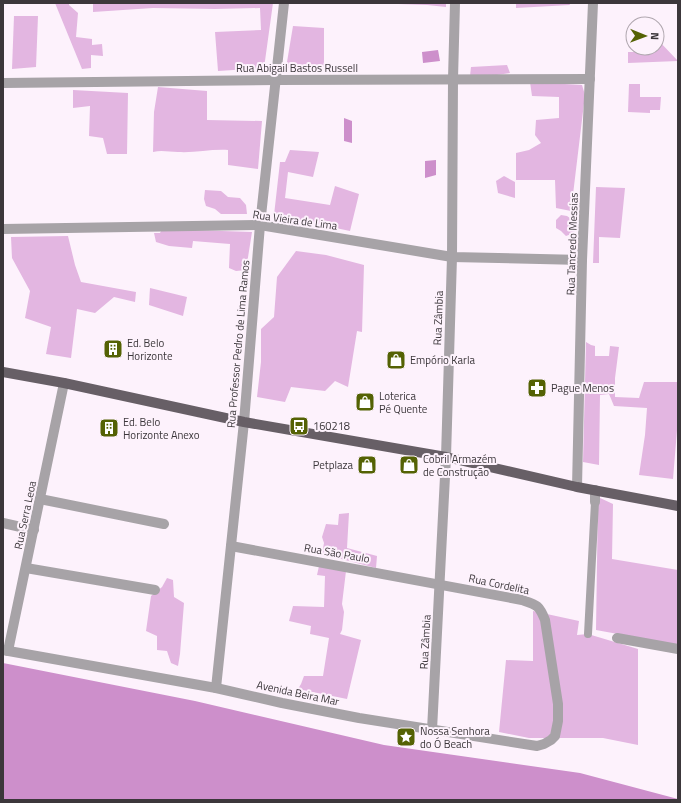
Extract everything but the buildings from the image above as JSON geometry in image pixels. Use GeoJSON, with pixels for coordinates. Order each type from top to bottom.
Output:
{"type":"FeatureCollection","features":[{"type":"Feature","properties":{"kind":"main road"},"geometry":{"type":"LineString","coordinates":[[3,372],[64,383],[244,422],[446,457],[577,487],[678,506]]}},
{"type":"Feature","properties":{"kind":"street","name":"Rua Professor Pedro de Lima Ramos"},"geometry":{"type":"LineString","coordinates":[[216,688],[244,422],[260,225],[284,3]]}},
{"type":"Feature","properties":{"kind":"street","name":"Rua Zâmbia"},"geometry":{"type":"LineString","coordinates":[[432,730],[446,457],[452,257],[455,3]]}},
{"type":"Feature","properties":{"kind":"street","name":"Rua Tancredo Messias"},"geometry":{"type":"LineString","coordinates":[[577,487],[582,260],[593,3]]}},
{"type":"Feature","properties":{"kind":"street","name":"Rua Abigail Bastos Russell"},"geometry":{"type":"LineString","coordinates":[[3,83],[590,79]]}},
{"type":"Feature","properties":{"kind":"street","name":"Rua Vieira de Lima"},"geometry":{"type":"LineString","coordinates":[[3,229],[260,225],[452,257],[582,260]]}},
{"type":"Feature","properties":{"kind":"street","name":"Rua Serra Leoa"},"geometry":{"type":"LineString","coordinates":[[6,650],[26,568],[64,383]]}},
{"type":"Feature","properties":{"kind":"street"},"geometry":{"type":"LineString","coordinates":[[594,490],[595,502]]}},
{"type":"Feature","properties":{"kind":"street"},"geometry":{"type":"LineString","coordinates":[[40,499],[164,524]]}},
{"type":"Feature","properties":{"kind":"street"},"geometry":{"type":"LineString","coordinates":[[3,523],[34,530]]}},
{"type":"Feature","properties":{"kind":"street","name":"Rua São Paulo"},"geometry":{"type":"LineString","coordinates":[[231,546],[440,584]]}},
{"type":"Feature","properties":{"kind":"street"},"geometry":{"type":"LineString","coordinates":[[26,568],[155,590]]}},
{"type":"Feature","properties":{"kind":"street","name":"Rua Cordelita"},"geometry":{"type":"LineString","coordinates":[[440,584],[522,600],[535,604],[540,609],[545,620],[558,704]]}},
{"type":"Feature","properties":{"kind":"street"},"geometry":{"type":"LineString","coordinates":[[617,638],[678,649]]}},
{"type":"Feature","properties":{"kind":"street","name":"Avenida Beira Mar"},"geometry":{"type":"LineString","coordinates":[[6,650],[216,688],[282,703],[360,718],[537,746],[544,744],[555,736],[558,721],[558,704]]}},
{"type":"Feature","properties":{"kind":"lane"},"geometry":{"type":"LineString","coordinates":[[588,634],[595,502]]}},
{"type":"Feature","properties":{"kind":"shaded area"},"geometry":{"type":"Polygon","coordinates":[[[55,3],[69,3],[69,5],[78,13],[76,37],[92,39],[92,45],[102,44],[103,56],[91,55],[91,68],[82,69],[55,3]]]}},
{"type":"Feature","properties":{"kind":"shaded area"},"geometry":{"type":"Polygon","coordinates":[[[93,3],[273,3],[264,68],[218,71],[215,32],[261,30],[260,8],[153,8],[93,12],[93,3]]]}},
{"type":"Feature","properties":{"kind":"shaded area"},"geometry":{"type":"Polygon","coordinates":[[[369,3],[446,3],[446,7],[427,5],[369,3]]]}},
{"type":"Feature","properties":{"kind":"shaded area"},"geometry":{"type":"Polygon","coordinates":[[[516,3],[569,3],[570,5],[516,8],[516,3]]]}},
{"type":"Feature","properties":{"kind":"shaded area"},"geometry":{"type":"Polygon","coordinates":[[[14,16],[38,16],[36,67],[12,69],[14,16]]]}},
{"type":"Feature","properties":{"kind":"shaded area"},"geometry":{"type":"Polygon","coordinates":[[[293,26],[324,28],[324,67],[286,68],[293,26]]]}},
{"type":"Feature","properties":{"kind":"shaded area"},"geometry":{"type":"Polygon","coordinates":[[[665,47],[678,61],[628,63],[628,56],[665,56],[665,47]]]}},
{"type":"Feature","properties":{"kind":"shaded area"},"geometry":{"type":"Polygon","coordinates":[[[438,50],[440,61],[423,63],[422,52],[438,50]]]}},
{"type":"Feature","properties":{"kind":"shaded area"},"geometry":{"type":"Polygon","coordinates":[[[507,65],[510,73],[470,76],[471,67],[507,65]]]}},
{"type":"Feature","properties":{"kind":"shaded area"},"geometry":{"type":"Polygon","coordinates":[[[530,82],[582,85],[585,95],[571,211],[556,208],[555,180],[516,180],[516,153],[529,150],[541,143],[535,135],[536,120],[559,118],[559,97],[532,96],[530,82]]]}},
{"type":"Feature","properties":{"kind":"shaded area"},"geometry":{"type":"Polygon","coordinates":[[[629,84],[640,84],[640,97],[661,97],[660,110],[650,110],[650,113],[628,112],[629,84]]]}},
{"type":"Feature","properties":{"kind":"shaded area"},"geometry":{"type":"Polygon","coordinates":[[[158,87],[207,91],[207,120],[262,121],[258,169],[228,165],[228,150],[153,152],[154,112],[158,87]]]}},
{"type":"Feature","properties":{"kind":"shaded area"},"geometry":{"type":"Polygon","coordinates":[[[73,90],[128,93],[127,154],[107,154],[103,138],[89,136],[90,106],[73,108],[73,90]]]}},
{"type":"Feature","properties":{"kind":"shaded area"},"geometry":{"type":"Polygon","coordinates":[[[344,118],[352,121],[352,143],[344,141],[344,118]]]}},
{"type":"Feature","properties":{"kind":"shaded area"},"geometry":{"type":"Polygon","coordinates":[[[290,150],[319,152],[313,177],[288,172],[285,198],[330,205],[335,186],[359,194],[350,231],[274,215],[280,162],[285,162],[290,150]]]}},
{"type":"Feature","properties":{"kind":"shaded area"},"geometry":{"type":"Polygon","coordinates":[[[436,160],[436,175],[425,178],[425,161],[436,160]]]}},
{"type":"Feature","properties":{"kind":"shaded area"},"geometry":{"type":"Polygon","coordinates":[[[504,176],[515,182],[515,198],[498,193],[496,181],[504,176]]]}},
{"type":"Feature","properties":{"kind":"shaded area"},"geometry":{"type":"Polygon","coordinates":[[[596,187],[625,188],[620,238],[599,237],[599,263],[593,263],[596,187]]]}},
{"type":"Feature","properties":{"kind":"shaded area"},"geometry":{"type":"Polygon","coordinates":[[[205,190],[221,191],[228,197],[240,198],[246,205],[247,214],[221,214],[215,209],[206,206],[204,199],[205,190]]]}},
{"type":"Feature","properties":{"kind":"shaded area"},"geometry":{"type":"Polygon","coordinates":[[[561,215],[567,216],[577,223],[574,233],[566,236],[556,228],[556,220],[561,215]]]}},
{"type":"Feature","properties":{"kind":"shaded area"},"geometry":{"type":"Polygon","coordinates":[[[162,229],[252,232],[246,270],[236,271],[229,268],[230,244],[193,241],[192,248],[169,246],[156,242],[154,233],[160,233],[162,229]]]}},
{"type":"Feature","properties":{"kind":"shaded area"},"geometry":{"type":"Polygon","coordinates":[[[68,236],[81,282],[136,292],[135,302],[114,297],[95,313],[77,309],[71,358],[46,354],[51,327],[25,318],[30,291],[12,258],[11,237],[68,236]]]}},
{"type":"Feature","properties":{"kind":"shaded area"},"geometry":{"type":"Polygon","coordinates":[[[296,251],[326,255],[364,265],[362,332],[357,331],[348,387],[335,381],[325,391],[291,387],[285,402],[257,397],[261,362],[261,329],[274,317],[277,277],[296,251]]]}},
{"type":"Feature","properties":{"kind":"shaded area"},"geometry":{"type":"Polygon","coordinates":[[[150,288],[187,297],[183,316],[149,305],[150,288]]]}},
{"type":"Feature","properties":{"kind":"shaded area"},"geometry":{"type":"Polygon","coordinates":[[[586,342],[595,346],[595,356],[609,356],[610,346],[619,347],[615,378],[615,397],[639,398],[644,382],[678,382],[678,418],[673,479],[639,475],[645,435],[647,408],[614,406],[609,394],[600,395],[599,465],[583,462],[586,342]]]}},
{"type":"Feature","properties":{"kind":"shaded area"},"geometry":{"type":"Polygon","coordinates":[[[598,497],[613,504],[612,559],[678,570],[678,645],[596,630],[598,497]]]}},
{"type":"Feature","properties":{"kind":"shaded area"},"geometry":{"type":"Polygon","coordinates":[[[349,513],[347,548],[377,556],[376,568],[322,554],[324,543],[322,537],[326,524],[338,525],[339,514],[349,513]]]}},
{"type":"Feature","properties":{"kind":"shaded area"},"geometry":{"type":"Polygon","coordinates":[[[319,566],[346,571],[342,604],[344,612],[342,630],[340,634],[361,640],[347,699],[298,689],[304,676],[323,676],[329,638],[310,634],[311,626],[289,621],[293,606],[324,607],[325,576],[317,575],[319,566]]]}},
{"type":"Feature","properties":{"kind":"shaded area"},"geometry":{"type":"Polygon","coordinates":[[[167,578],[173,580],[174,597],[184,603],[178,666],[171,663],[167,651],[157,650],[157,636],[146,631],[151,596],[162,587],[167,578]]]}},
{"type":"Feature","properties":{"kind":"shaded area"},"geometry":{"type":"Polygon","coordinates":[[[533,611],[579,621],[577,635],[588,634],[638,649],[638,745],[603,738],[529,738],[499,732],[506,660],[533,661],[533,611]]]}},
{"type":"Feature","properties":{"kind":"shaded area"},"geometry":{"type":"Polygon","coordinates":[[[3,663],[195,701],[384,745],[580,773],[678,800],[3,800],[3,663]]]}},
{"type":"Feature","properties":{"kind":"place","name":"Ed. Belo Horizonte"},"geometry":{"type":"Point","coordinates":[113,349]}},
{"type":"Feature","properties":{"kind":"place","name":"Empório Karla"},"geometry":{"type":"Point","coordinates":[396,360]}},
{"type":"Feature","properties":{"kind":"place","name":"Pague Menos"},"geometry":{"type":"Point","coordinates":[537,388]}},
{"type":"Feature","properties":{"kind":"place","name":"Loterica Pé Quente"},"geometry":{"type":"Point","coordinates":[365,402]}},
{"type":"Feature","properties":{"kind":"place","name":"160218"},"geometry":{"type":"Point","coordinates":[299,426]}},
{"type":"Feature","properties":{"kind":"place","name":"Ed. Belo Horizonte Anexo"},"geometry":{"type":"Point","coordinates":[109,428]}},
{"type":"Feature","properties":{"kind":"place","name":"Petplaza"},"geometry":{"type":"Point","coordinates":[367,465]}},
{"type":"Feature","properties":{"kind":"place","name":"Cobril Armazém de Construção"},"geometry":{"type":"Point","coordinates":[409,465]}},
{"type":"Feature","properties":{"kind":"place","name":"Nossa Senhora do Ó Beach"},"geometry":{"type":"Point","coordinates":[406,737]}}]}
